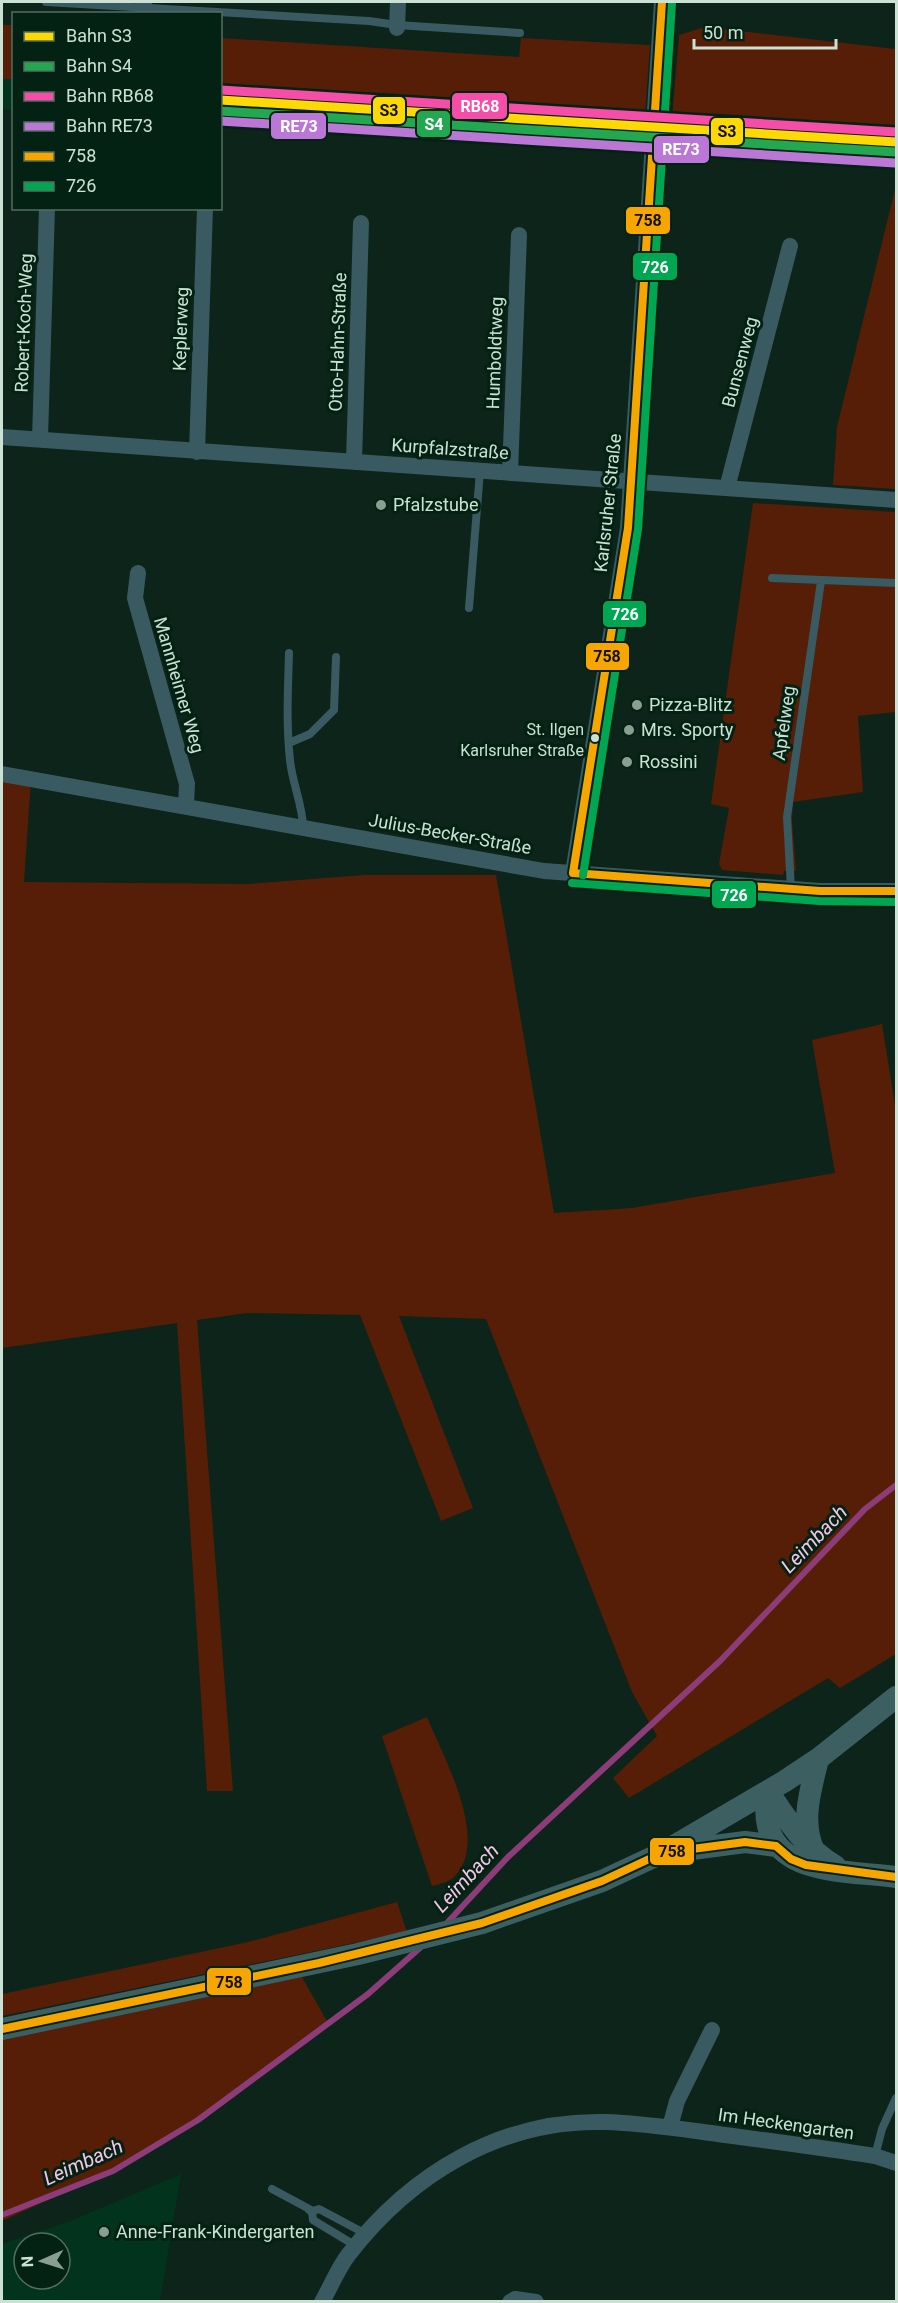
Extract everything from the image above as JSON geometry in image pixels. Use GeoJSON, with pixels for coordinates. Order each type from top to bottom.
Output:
{"type":"FeatureCollection","features":[{"type":"Feature","properties":{"kind":"main road"},"geometry":{"type":"LineString","coordinates":[[2,2029],[358,1954],[525,1910],[602,1881],[662,1853],[818,1759],[897,1697]]}},
{"type":"Feature","properties":{"kind":"main road"},"geometry":{"type":"LineString","coordinates":[[814,1852],[809,1840],[807,1820],[818,1759]]}},
{"type":"Feature","properties":{"kind":"main road"},"geometry":{"type":"LineString","coordinates":[[768,1791],[765,1812],[767,1828],[776,1846],[791,1859],[806,1865],[897,1877]]}},
{"type":"Feature","properties":{"kind":"main road"},"geometry":{"type":"LineString","coordinates":[[768,1791],[794,1832],[814,1852],[842,1870]]}},
{"type":"Feature","properties":{"kind":"main road"},"geometry":{"type":"LineString","coordinates":[[662,1853],[745,1842],[776,1846]]}},
{"type":"Feature","properties":{"kind":"street"},"geometry":{"type":"LineString","coordinates":[[397,27],[398,2]]}},
{"type":"Feature","properties":{"kind":"street","name":"Karlsruher Straße"},"geometry":{"type":"LineString","coordinates":[[573,873],[626,538],[632,481],[662,2]]}},
{"type":"Feature","properties":{"kind":"street","name":"Robert-Koch-Weg"},"geometry":{"type":"LineString","coordinates":[[40,439],[46,210]]}},
{"type":"Feature","properties":{"kind":"street","name":"Keplerweg"},"geometry":{"type":"LineString","coordinates":[[197,452],[205,210]]}},
{"type":"Feature","properties":{"kind":"street","name":"Otto-Hahn-Straße"},"geometry":{"type":"LineString","coordinates":[[354,462],[361,223]]}},
{"type":"Feature","properties":{"kind":"street","name":"Humboldtweg"},"geometry":{"type":"LineString","coordinates":[[510,473],[519,235]]}},
{"type":"Feature","properties":{"kind":"street","name":"Bunsenweg"},"geometry":{"type":"LineString","coordinates":[[728,488],[790,246]]}},
{"type":"Feature","properties":{"kind":"street","name":"Kurpfalzstraße"},"geometry":{"type":"LineString","coordinates":[[2,437],[897,500]]}},
{"type":"Feature","properties":{"kind":"street","name":"Mannheimer Weg"},"geometry":{"type":"LineString","coordinates":[[138,573],[135,598],[187,784],[186,806]]}},
{"type":"Feature","properties":{"kind":"street","name":"Julius-Becker-Straße"},"geometry":{"type":"LineString","coordinates":[[2,774],[544,870],[790,889],[897,891]]}},
{"type":"Feature","properties":{"kind":"street"},"geometry":{"type":"LineString","coordinates":[[670,2127],[677,2101],[712,2030]]}},
{"type":"Feature","properties":{"kind":"street","name":"Im Heckengarten"},"geometry":{"type":"LineString","coordinates":[[322,2301],[361,2240],[383,2214],[424,2179],[446,2163],[499,2139],[538,2129],[593,2122],[670,2127],[875,2156],[897,2163]]}},
{"type":"Feature","properties":{"kind":"street"},"geometry":{"type":"LineString","coordinates":[[510,2301],[515,2299],[536,2301]]}},
{"type":"Feature","properties":{"kind":"lane"},"geometry":{"type":"LineString","coordinates":[[46,2],[369,21],[397,27],[520,33]]}},
{"type":"Feature","properties":{"kind":"lane"},"geometry":{"type":"LineString","coordinates":[[469,608],[480,471]]}},
{"type":"Feature","properties":{"kind":"lane"},"geometry":{"type":"LineString","coordinates":[[772,578],[897,583]]}},
{"type":"Feature","properties":{"kind":"lane","name":"Apfelweg"},"geometry":{"type":"LineString","coordinates":[[790,889],[789,802],[821,581]]}},
{"type":"Feature","properties":{"kind":"lane"},"geometry":{"type":"LineString","coordinates":[[289,654],[289,743],[303,828]]}},
{"type":"Feature","properties":{"kind":"lane"},"geometry":{"type":"LineString","coordinates":[[289,743],[310,734],[334,710],[336,657]]}},
{"type":"Feature","properties":{"kind":"lane"},"geometry":{"type":"LineString","coordinates":[[875,2156],[882,2129],[897,2098]]}},
{"type":"Feature","properties":{"kind":"lane"},"geometry":{"type":"LineString","coordinates":[[361,2240],[271,2189],[312,2211],[313,2220],[361,2240]]}},
{"type":"Feature","properties":{"kind":"shaded area"},"geometry":{"type":"Polygon","coordinates":[[[2,25],[12,25],[12,79],[2,79],[2,25]]]}},
{"type":"Feature","properties":{"kind":"shaded area"},"geometry":{"type":"Polygon","coordinates":[[[705,27],[896,49],[896,134],[689,122],[689,119],[672,118],[679,35],[705,27]]]}},
{"type":"Feature","properties":{"kind":"shaded area"},"geometry":{"type":"Polygon","coordinates":[[[222,38],[519,57],[521,38],[650,45],[645,116],[572,114],[222,92],[222,38]]]}},
{"type":"Feature","properties":{"kind":"shaded area"},"geometry":{"type":"Polygon","coordinates":[[[2,79],[12,79],[12,110],[2,109],[2,79]]]}},
{"type":"Feature","properties":{"kind":"shaded area"},"geometry":{"type":"Polygon","coordinates":[[[222,92],[572,114],[645,116],[690,119],[690,122],[896,134],[896,165],[222,123],[222,92]]]}},
{"type":"Feature","properties":{"kind":"shaded area"},"geometry":{"type":"Polygon","coordinates":[[[896,185],[896,489],[833,485],[837,427],[896,185]]]}},
{"type":"Feature","properties":{"kind":"shaded area"},"geometry":{"type":"Polygon","coordinates":[[[753,503],[896,512],[896,712],[858,716],[863,792],[793,802],[796,871],[784,871],[783,875],[722,870],[719,864],[729,808],[711,804],[753,503]]]}},
{"type":"Feature","properties":{"kind":"shaded area"},"geometry":{"type":"Polygon","coordinates":[[[2,774],[31,779],[24,882],[249,884],[364,875],[496,875],[554,1213],[632,1208],[835,1173],[812,1040],[882,1024],[896,1111],[896,1654],[840,1688],[828,1678],[629,1798],[613,1778],[657,1736],[632,1692],[486,1319],[399,1316],[473,1508],[441,1521],[360,1315],[247,1313],[197,1320],[233,1791],[207,1791],[177,1323],[2,1348],[2,774]]]}},
{"type":"Feature","properties":{"kind":"shaded area"},"geometry":{"type":"Polygon","coordinates":[[[427,1717],[460,1798],[468,1842],[464,1861],[454,1877],[447,1882],[432,1886],[382,1736],[427,1717]]]}},
{"type":"Feature","properties":{"kind":"shaded area"},"geometry":{"type":"Polygon","coordinates":[[[397,1902],[407,1932],[2,2016],[2,1994],[248,1942],[397,1902]]]}},
{"type":"Feature","properties":{"kind":"shaded area"},"geometry":{"type":"Polygon","coordinates":[[[302,1977],[328,2023],[198,2120],[111,2171],[2,2221],[2,2038],[302,1977]]]}},
{"type":"Feature","properties":{"kind":"shaded area","name":"Anne-Frank-Kindergarten"},"geometry":{"type":"Polygon","coordinates":[[[181,2174],[160,2301],[2,2301],[2,2244],[12,2241],[12,2291],[72,2291],[72,2231],[41,2231],[68,2222],[181,2174]]]}},
{"type":"Feature","properties":{"kind":"waterway","name":"Leimbach"},"geometry":{"type":"LineString","coordinates":[[446,1924],[508,1857],[720,1661],[865,1509],[896,1485]]}},
{"type":"Feature","properties":{"kind":"waterway","name":"Leimbach"},"geometry":{"type":"LineString","coordinates":[[2,2215],[113,2171],[198,2120],[368,1994],[421,1947]]}},
{"type":"Feature","properties":{"kind":"rail line","name":"RB68"},"geometry":{"type":"LineString","coordinates":[[222,90],[896,132]]}},
{"type":"Feature","properties":{"kind":"rail line","name":"S3"},"geometry":{"type":"LineString","coordinates":[[222,100],[896,142]]}},
{"type":"Feature","properties":{"kind":"rail line","name":"S4"},"geometry":{"type":"LineString","coordinates":[[222,111],[895,152]]}},
{"type":"Feature","properties":{"kind":"rail line","name":"RE73"},"geometry":{"type":"LineString","coordinates":[[222,121],[895,163]]}},
{"type":"Feature","properties":{"kind":"transit line","name":"758"},"geometry":{"type":"LineString","coordinates":[[573,873],[628,528],[662,2]]}},
{"type":"Feature","properties":{"kind":"transit line","name":"726"},"geometry":{"type":"LineString","coordinates":[[583,875],[638,529],[672,3]]}},
{"type":"Feature","properties":{"kind":"transit line","name":"758"},"geometry":{"type":"LineString","coordinates":[[573,873],[820,891],[896,891]]}},
{"type":"Feature","properties":{"kind":"transit line","name":"726"},"geometry":{"type":"LineString","coordinates":[[572,883],[819,901],[896,902]]}},
{"type":"Feature","properties":{"kind":"transit line","name":"758"},"geometry":{"type":"LineString","coordinates":[[2,2029],[319,1963],[482,1923],[602,1881],[662,1853],[745,1842],[776,1846],[791,1859],[806,1865],[896,1877]]}},
{"type":"Feature","properties":{"kind":"place","name":"Pfalzstube"},"geometry":{"type":"Point","coordinates":[381,505]}},
{"type":"Feature","properties":{"kind":"place","name":"Pizza-Blitz"},"geometry":{"type":"Point","coordinates":[637,705]}},
{"type":"Feature","properties":{"kind":"place","name":"Mrs. Sporty"},"geometry":{"type":"Point","coordinates":[629,730]}},
{"type":"Feature","properties":{"kind":"place","name":"St. Ilgen Karlsruher Straße"},"geometry":{"type":"Point","coordinates":[595,738]}},
{"type":"Feature","properties":{"kind":"place","name":"Rossini"},"geometry":{"type":"Point","coordinates":[627,762]}},
{"type":"Feature","properties":{"kind":"place","name":"Anne-Frank-Kindergarten"},"geometry":{"type":"Point","coordinates":[104,2232]}}]}
